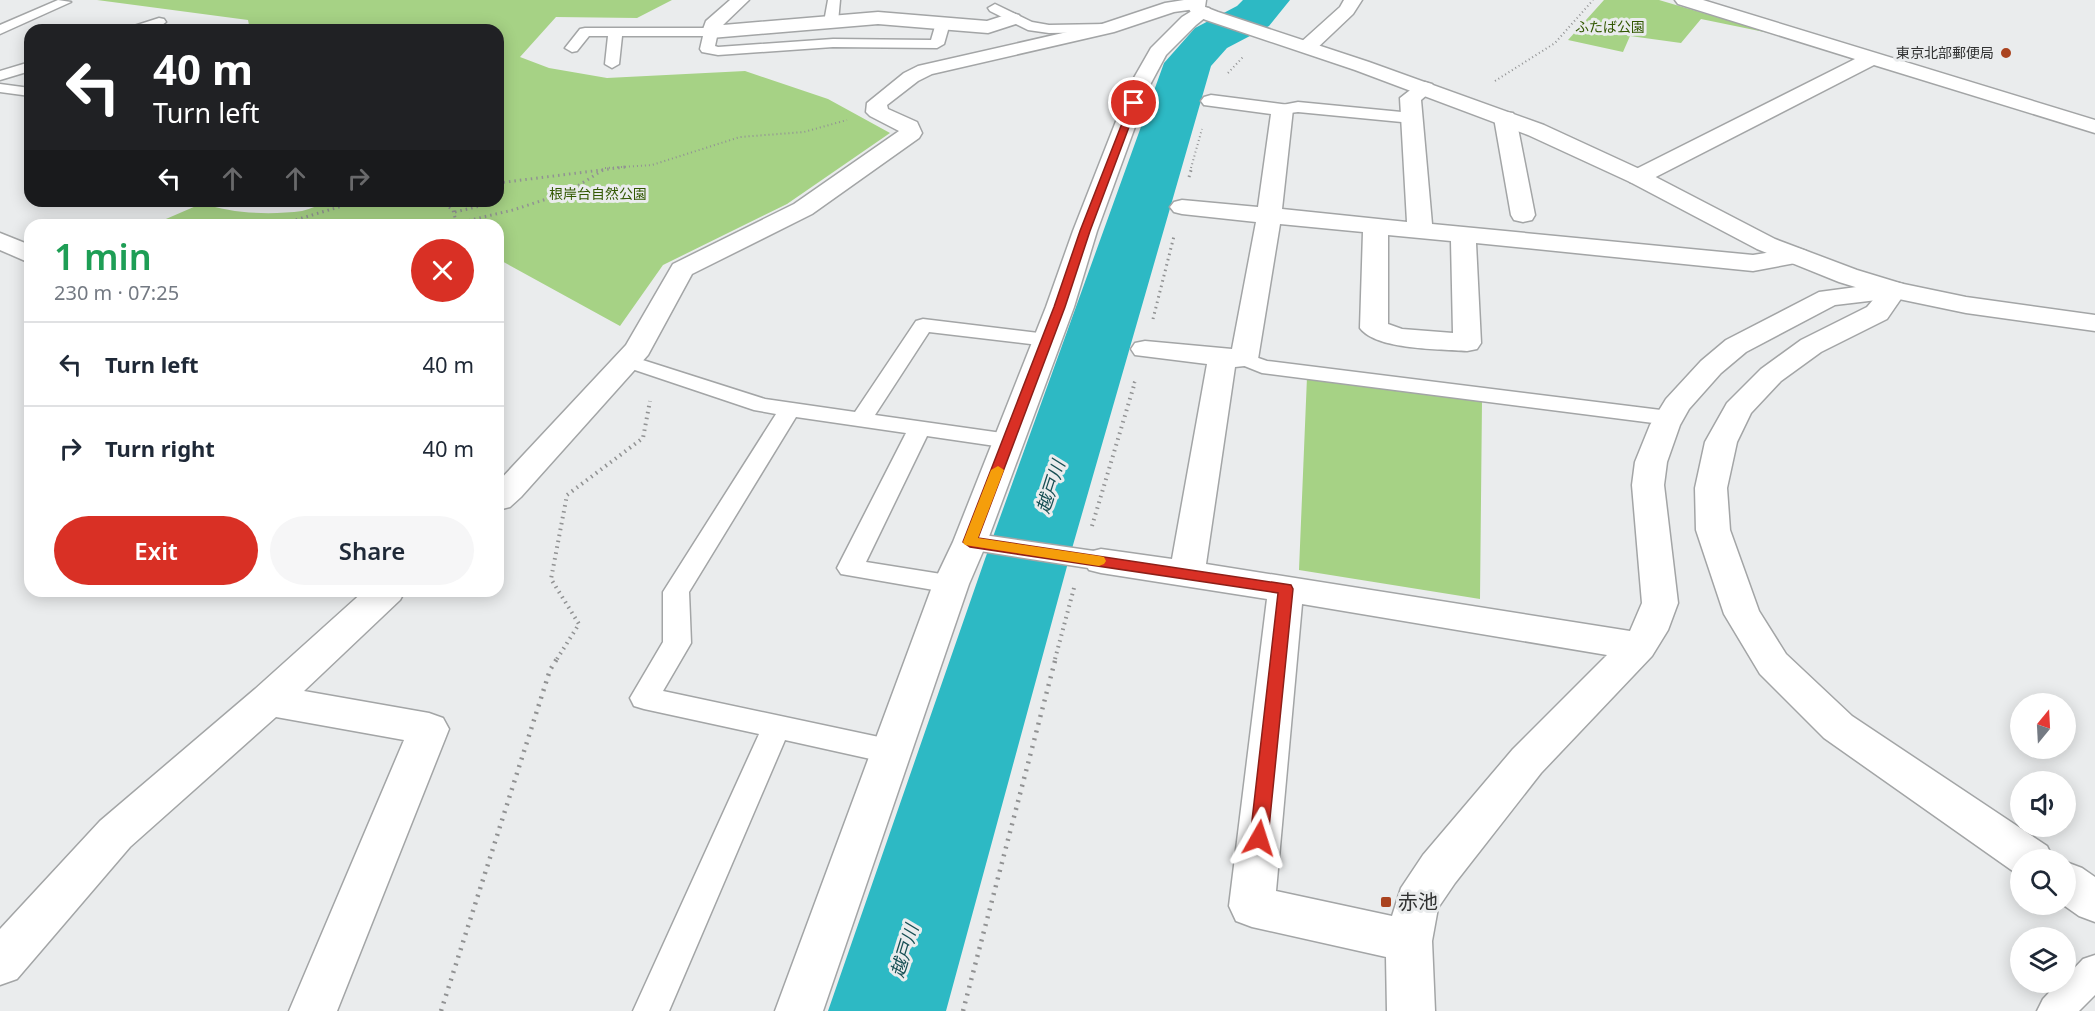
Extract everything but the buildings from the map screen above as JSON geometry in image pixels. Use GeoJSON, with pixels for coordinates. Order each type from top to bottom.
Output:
{"type":"FeatureCollection","features":[{"type":"Feature","properties":{"kind":"street"},"geometry":{"type":"LineString","coordinates":[[740,0],[713,25],[711,32],[878,18],[988,27],[1011,19]]}},
{"type":"Feature","properties":{"kind":"street"},"geometry":{"type":"LineString","coordinates":[[1307,47],[1347,10],[1353,0]]}},
{"type":"Feature","properties":{"kind":"street"},"geometry":{"type":"LineString","coordinates":[[1684,0],[2095,127]]}},
{"type":"Feature","properties":{"kind":"street"},"geometry":{"type":"LineString","coordinates":[[799,1011],[951,584],[978,543],[1008,441],[1141,83],[1158,52],[1189,21],[1197,6]]}},
{"type":"Feature","properties":{"kind":"street"},"geometry":{"type":"LineString","coordinates":[[504,494],[638,349],[682,269],[803,209],[911,133],[909,127],[877,112],[877,103],[911,77],[925,70],[1107,28],[1171,7],[1197,6],[1268,34],[1505,118],[1638,177],[1766,244],[1894,290],[1966,305],[2095,322]]}},
{"type":"Feature","properties":{"kind":"street"},"geometry":{"type":"LineString","coordinates":[[1638,177],[1872,58]]}},
{"type":"Feature","properties":{"kind":"street"},"geometry":{"type":"LineString","coordinates":[[1420,231],[1410,98],[1425,88]]}},
{"type":"Feature","properties":{"kind":"street"},"geometry":{"type":"LineString","coordinates":[[1187,573],[1233,358],[1269,216],[1282,109],[1211,102]]}},
{"type":"Feature","properties":{"kind":"street"},"geometry":{"type":"LineString","coordinates":[[1505,118],[1523,215]]}},
{"type":"Feature","properties":{"kind":"street"},"geometry":{"type":"LineString","coordinates":[[1182,207],[1753,263],[1797,256]]}},
{"type":"Feature","properties":{"kind":"street"},"geometry":{"type":"LineString","coordinates":[[1377,226],[1374,328],[1398,338],[1467,343],[1463,235]]}},
{"type":"Feature","properties":{"kind":"street"},"geometry":{"type":"LineString","coordinates":[[0,241],[24,252]]}},
{"type":"Feature","properties":{"kind":"street"},"geometry":{"type":"LineString","coordinates":[[1410,1011],[1409,941],[1417,902],[1439,869],[1527,761],[1639,646],[1650,630],[1660,603],[1648,485],[1651,462],[1669,418],[1677,405],[1711,367],[1736,346],[1828,298],[1894,290]]}},
{"type":"Feature","properties":{"kind":"street"},"geometry":{"type":"LineString","coordinates":[[1894,290],[1877,313],[1811,346],[1771,375],[1738,409],[1721,442],[1711,488],[1713,530],[1742,614],[1773,664],[1839,727],[2016,849]]}},
{"type":"Feature","properties":{"kind":"street"},"geometry":{"type":"LineString","coordinates":[[1145,349],[1233,358]]}},
{"type":"Feature","properties":{"kind":"street"},"geometry":{"type":"LineString","coordinates":[[1083,558],[1639,646]]}},
{"type":"Feature","properties":{"kind":"street"},"geometry":{"type":"LineString","coordinates":[[1286,589],[1252,906],[1409,941]]}},
{"type":"Feature","properties":{"kind":"street"},"geometry":{"type":"LineString","coordinates":[[0,963],[115,834],[269,700],[381,597]]}},
{"type":"Feature","properties":{"kind":"street"},"geometry":{"type":"LineString","coordinates":[[269,700],[429,729],[313,1011]]}},
{"type":"Feature","properties":{"kind":"street"},"geometry":{"type":"LineString","coordinates":[[2076,889],[2095,902]]}},
{"type":"Feature","properties":{"kind":"lane"},"geometry":{"type":"LineString","coordinates":[[831,22],[834,0]]}},
{"type":"Feature","properties":{"kind":"lane"},"geometry":{"type":"LineString","coordinates":[[0,30],[64,2]]}},
{"type":"Feature","properties":{"kind":"lane"},"geometry":{"type":"LineString","coordinates":[[995,8],[1011,19],[1028,26],[1049,29],[1107,28]]}},
{"type":"Feature","properties":{"kind":"lane"},"geometry":{"type":"LineString","coordinates":[[153,24],[159,22]]}},
{"type":"Feature","properties":{"kind":"lane"},"geometry":{"type":"LineString","coordinates":[[572,48],[585,32],[711,32],[707,49],[718,51],[833,43],[937,44],[943,23]]}},
{"type":"Feature","properties":{"kind":"lane"},"geometry":{"type":"LineString","coordinates":[[612,64],[615,33]]}},
{"type":"Feature","properties":{"kind":"lane"},"geometry":{"type":"LineString","coordinates":[[0,76],[24,68]]}},
{"type":"Feature","properties":{"kind":"lane"},"geometry":{"type":"LineString","coordinates":[[0,88],[24,91]]}},
{"type":"Feature","properties":{"kind":"lane"},"geometry":{"type":"LineString","coordinates":[[1282,109],[1298,107],[1412,118]]}},
{"type":"Feature","properties":{"kind":"lane"},"geometry":{"type":"LineString","coordinates":[[861,419],[922,325],[1047,340]]}},
{"type":"Feature","properties":{"kind":"lane"},"geometry":{"type":"LineString","coordinates":[[1233,358],[1262,368],[1669,418]]}},
{"type":"Feature","properties":{"kind":"lane"},"geometry":{"type":"LineString","coordinates":[[627,361],[762,405],[1008,441]]}},
{"type":"Feature","properties":{"kind":"lane"},"geometry":{"type":"LineString","coordinates":[[790,409],[676,592],[677,643],[644,698],[893,752]]}},
{"type":"Feature","properties":{"kind":"lane"},"geometry":{"type":"LineString","coordinates":[[920,428],[850,568],[951,584]]}},
{"type":"Feature","properties":{"kind":"lane"},"geometry":{"type":"LineString","coordinates":[[978,543],[1083,558]]}},
{"type":"Feature","properties":{"kind":"lane"},"geometry":{"type":"LineString","coordinates":[[651,1011],[776,728]]}},
{"type":"Feature","properties":{"kind":"lane"},"geometry":{"type":"LineString","coordinates":[[2055,1011],[2095,971]]}},
{"type":"Feature","properties":{"kind":"path"},"geometry":{"type":"LineString","coordinates":[[1461,102],[1555,43],[1593,0]]}},
{"type":"Feature","properties":{"kind":"path"},"geometry":{"type":"LineString","coordinates":[[504,182],[607,168],[652,165],[740,137],[804,132],[877,112]]}},
{"type":"Feature","properties":{"kind":"path"},"geometry":{"type":"LineString","coordinates":[[478,219],[568,192],[607,168]]}},
{"type":"Feature","properties":{"kind":"path"},"geometry":{"type":"LineString","coordinates":[[299,219],[339,207]]}},
{"type":"Feature","properties":{"kind":"path"},"geometry":{"type":"LineString","coordinates":[[451,207],[457,219]]}},
{"type":"Feature","properties":{"kind":"path"},"geometry":{"type":"LineString","coordinates":[[455,212],[476,207]]}},
{"type":"Feature","properties":{"kind":"path"},"geometry":{"type":"LineString","coordinates":[[963,1011],[1083,558],[1145,349]]}},
{"type":"Feature","properties":{"kind":"path"},"geometry":{"type":"LineString","coordinates":[[441,1011],[550,670],[579,624],[551,579],[567,495],[644,438],[651,396],[671,375]]}},
{"type":"Feature","properties":{"kind":"green space","name":"根岸台自然公園"},"geometry":{"type":"Polygon","coordinates":[[[97,0],[672,0],[637,18],[556,17],[520,57],[549,68],[607,78],[745,71],[828,99],[890,133],[787,204],[663,265],[620,326],[504,262],[504,219],[166,219],[194,207],[278,213],[302,211],[314,207],[504,207],[504,24],[249,24],[248,20],[97,0]]]}},
{"type":"Feature","properties":{"kind":"green space","name":"ふたば公園"},"geometry":{"type":"Polygon","coordinates":[[[1604,0],[1659,0],[1774,34],[1701,19],[1681,43],[1630,36],[1623,52],[1568,40],[1604,0]]]}},
{"type":"Feature","properties":{"kind":"green space"},"geometry":{"type":"Polygon","coordinates":[[[1307,377],[1482,401],[1480,599],[1299,570],[1307,377]]]}},
{"type":"Feature","properties":{"kind":"waterway","name":"越戸川"},"geometry":{"type":"LineString","coordinates":[[887,1011],[1027,559],[1188,63],[1211,38],[1253,16],[1268,0]]}},
{"type":"Feature","properties":{"kind":"slow traffic"},"geometry":{"type":"LineString","coordinates":[[998,470],[970,542],[1099,561]]}},
{"type":"Feature","properties":{"kind":"place","name":"東京北部郵便局"},"geometry":{"type":"Point","coordinates":[2006,53]}},
{"type":"Feature","properties":{"kind":"place","name":"赤池"},"geometry":{"type":"Point","coordinates":[1386,902]}},
{"type":"Feature","properties":{"kind":"route"},"geometry":{"type":"LineString","coordinates":[[1134,103],[1085,231],[1060,307],[970,542],[1286,589],[1259,838]]}}]}
